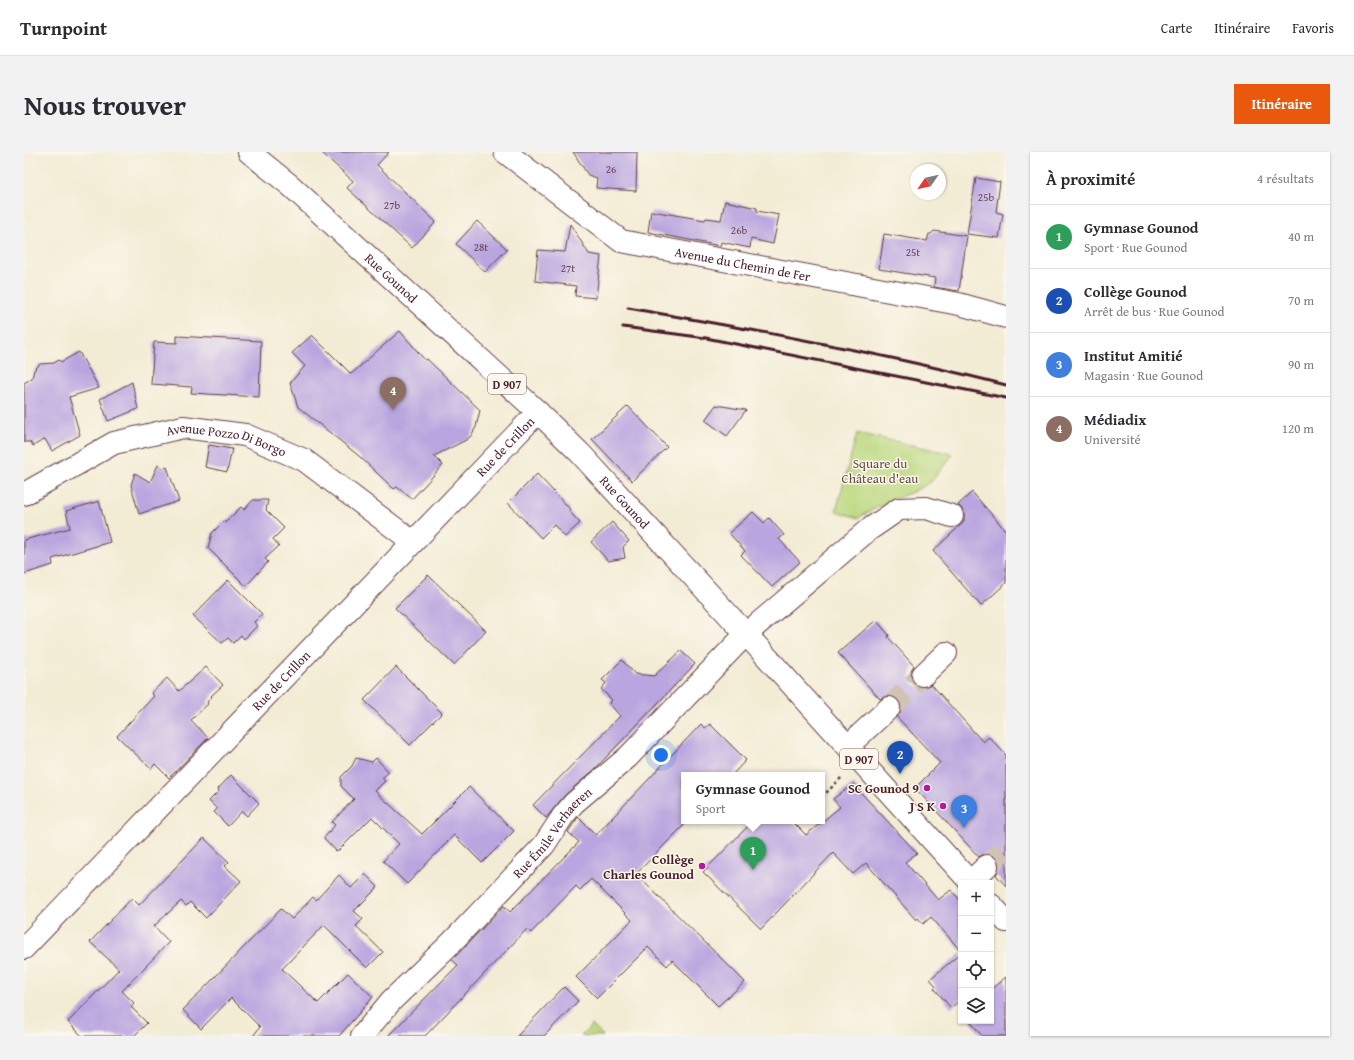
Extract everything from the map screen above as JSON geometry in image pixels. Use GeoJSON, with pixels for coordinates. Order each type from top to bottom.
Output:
{"type":"FeatureCollection","features":[{"type":"Feature","properties":{"kind":"street","name":"Rue Gounod"},"geometry":{"type":"LineString","coordinates":[[249,152],[291,186],[538,412],[580,453],[969,880]]}},
{"type":"Feature","properties":{"kind":"street","name":"Avenue du Chemin de Fer"},"geometry":{"type":"LineString","coordinates":[[505,152],[620,241],[959,304],[1006,317]]}},
{"type":"Feature","properties":{"kind":"street","name":"Rue de Crillon"},"geometry":{"type":"LineString","coordinates":[[24,948],[538,412]]}},
{"type":"Feature","properties":{"kind":"street","name":"Avenue Pozzo Di Borgo"},"geometry":{"type":"LineString","coordinates":[[24,494],[114,443],[183,427],[245,435],[304,460],[413,542]]}},
{"type":"Feature","properties":{"kind":"street","name":"Rue Émile Verhaeren"},"geometry":{"type":"LineString","coordinates":[[362,1036],[391,1001],[450,943],[544,845],[563,816],[574,803],[628,757],[746,634],[867,531],[899,509],[926,508],[952,516]]}},
{"type":"Feature","properties":{"kind":"street"},"geometry":{"type":"LineString","coordinates":[[923,675],[946,654]]}},
{"type":"Feature","properties":{"kind":"street"},"geometry":{"type":"LineString","coordinates":[[853,753],[889,708]]}},
{"type":"Feature","properties":{"kind":"street"},"geometry":{"type":"LineString","coordinates":[[973,880],[987,866]]}},
{"type":"Feature","properties":{"kind":"street"},"geometry":{"type":"LineString","coordinates":[[994,908],[1006,921]]}},
{"type":"Feature","properties":{"kind":"path"},"geometry":{"type":"LineString","coordinates":[[825,793],[853,753]]}},
{"type":"Feature","properties":{"kind":"green space","name":"Square du Château d'eau"},"geometry":{"type":"Polygon","coordinates":[[[857,433],[953,454],[931,482],[913,492],[889,501],[858,518],[836,511],[857,433]]]}},
{"type":"Feature","properties":{"kind":"green space"},"geometry":{"type":"Polygon","coordinates":[[[592,1025],[603,1036],[581,1036],[592,1025]]]}},
{"type":"Feature","properties":{"kind":"building"},"geometry":{"type":"Polygon","coordinates":[[[321,152],[389,152],[377,165],[436,222],[412,248],[347,188],[353,181],[321,152]]]}},
{"type":"Feature","properties":{"kind":"building"},"geometry":{"type":"Polygon","coordinates":[[[573,152],[637,152],[636,191],[596,188],[597,178],[588,175],[573,152]]]}},
{"type":"Feature","properties":{"kind":"building"},"geometry":{"type":"Polygon","coordinates":[[[976,178],[1000,182],[996,212],[1003,214],[999,238],[967,234],[976,178]]]}},
{"type":"Feature","properties":{"kind":"building"},"geometry":{"type":"Polygon","coordinates":[[[725,201],[757,208],[757,211],[779,215],[773,244],[751,239],[750,248],[721,242],[720,246],[648,232],[651,211],[705,220],[706,218],[721,220],[725,201]]]}},
{"type":"Feature","properties":{"kind":"building"},"geometry":{"type":"Polygon","coordinates":[[[477,221],[507,249],[485,272],[456,244],[477,221]]]}},
{"type":"Feature","properties":{"kind":"building"},"geometry":{"type":"Polygon","coordinates":[[[570,224],[589,254],[601,256],[596,298],[575,296],[576,286],[535,281],[538,250],[565,252],[570,224]]]}},
{"type":"Feature","properties":{"kind":"building"},"geometry":{"type":"Polygon","coordinates":[[[934,231],[967,236],[959,291],[934,287],[935,278],[879,269],[884,234],[927,241],[929,234],[934,231]]]}},
{"type":"Feature","properties":{"kind":"building"},"geometry":{"type":"Polygon","coordinates":[[[400,331],[425,360],[427,359],[480,410],[476,427],[471,436],[434,456],[443,465],[412,499],[397,487],[394,489],[359,456],[298,407],[290,383],[305,366],[292,353],[312,335],[351,374],[400,331]]]}},
{"type":"Feature","properties":{"kind":"building"},"geometry":{"type":"Polygon","coordinates":[[[177,336],[261,341],[259,397],[191,393],[192,387],[151,384],[154,342],[177,343],[177,336]]]}},
{"type":"Feature","properties":{"kind":"building"},"geometry":{"type":"Polygon","coordinates":[[[79,352],[99,388],[69,397],[80,435],[52,451],[45,439],[33,446],[30,442],[24,442],[24,383],[32,378],[34,370],[40,364],[54,363],[59,360],[61,362],[79,352]]]}},
{"type":"Feature","properties":{"kind":"building"},"geometry":{"type":"Polygon","coordinates":[[[132,382],[138,409],[108,421],[100,399],[132,382]]]}},
{"type":"Feature","properties":{"kind":"building"},"geometry":{"type":"Polygon","coordinates":[[[716,405],[746,410],[727,436],[705,420],[716,405]]]}},
{"type":"Feature","properties":{"kind":"building"},"geometry":{"type":"Polygon","coordinates":[[[628,406],[667,447],[632,481],[592,439],[628,406]]]}},
{"type":"Feature","properties":{"kind":"building"},"geometry":{"type":"Polygon","coordinates":[[[209,445],[232,449],[227,472],[205,467],[209,445]]]}},
{"type":"Feature","properties":{"kind":"building"},"geometry":{"type":"Polygon","coordinates":[[[158,465],[163,469],[167,467],[179,501],[139,514],[131,485],[135,473],[150,482],[158,465]]]}},
{"type":"Feature","properties":{"kind":"building"},"geometry":{"type":"Polygon","coordinates":[[[537,474],[570,509],[569,511],[580,523],[565,537],[554,525],[541,538],[508,503],[537,474]]]}},
{"type":"Feature","properties":{"kind":"building"},"geometry":{"type":"Polygon","coordinates":[[[972,492],[1006,531],[1006,583],[981,606],[933,551],[964,522],[964,513],[958,505],[972,492]]]}},
{"type":"Feature","properties":{"kind":"building"},"geometry":{"type":"Polygon","coordinates":[[[253,500],[268,500],[266,510],[284,528],[273,539],[279,546],[265,559],[268,562],[246,586],[208,548],[212,533],[224,521],[225,523],[241,507],[244,510],[253,500]]]}},
{"type":"Feature","properties":{"kind":"building"},"geometry":{"type":"Polygon","coordinates":[[[99,501],[110,542],[52,559],[53,565],[24,574],[24,540],[70,528],[66,511],[99,501]]]}},
{"type":"Feature","properties":{"kind":"building"},"geometry":{"type":"Polygon","coordinates":[[[753,512],[764,523],[769,518],[784,535],[779,539],[800,562],[772,587],[741,555],[745,551],[729,533],[753,512]]]}},
{"type":"Feature","properties":{"kind":"building"},"geometry":{"type":"Polygon","coordinates":[[[612,522],[629,541],[623,547],[625,558],[608,561],[591,542],[612,522]]]}},
{"type":"Feature","properties":{"kind":"building"},"geometry":{"type":"Polygon","coordinates":[[[428,575],[486,631],[454,665],[395,608],[428,575]]]}},
{"type":"Feature","properties":{"kind":"building"},"geometry":{"type":"Polygon","coordinates":[[[228,580],[262,614],[254,622],[257,626],[244,639],[241,635],[233,643],[228,638],[222,643],[193,616],[228,580]]]}},
{"type":"Feature","properties":{"kind":"building"},"geometry":{"type":"Polygon","coordinates":[[[876,620],[889,635],[888,637],[914,666],[911,671],[911,678],[914,684],[920,687],[926,687],[931,684],[983,742],[989,737],[1006,755],[1006,886],[996,875],[999,869],[999,864],[996,858],[990,854],[984,854],[979,857],[915,788],[940,763],[897,717],[901,711],[901,705],[898,700],[892,696],[886,696],[880,699],[838,653],[876,620]]]}},
{"type":"Feature","properties":{"kind":"building"},"geometry":{"type":"Polygon","coordinates":[[[681,651],[695,664],[594,770],[565,795],[546,818],[533,805],[620,716],[609,703],[612,700],[601,689],[606,683],[602,680],[622,660],[635,674],[654,676],[681,651]]]}},
{"type":"Feature","properties":{"kind":"building"},"geometry":{"type":"Polygon","coordinates":[[[206,667],[223,685],[211,696],[212,697],[207,702],[208,704],[191,720],[208,738],[169,778],[155,764],[151,769],[117,736],[154,696],[151,693],[167,678],[179,691],[206,667]]]}},
{"type":"Feature","properties":{"kind":"building"},"geometry":{"type":"Polygon","coordinates":[[[396,667],[442,713],[410,745],[364,700],[396,667]]]}},
{"type":"Feature","properties":{"kind":"building"},"geometry":{"type":"Polygon","coordinates":[[[701,724],[705,728],[710,724],[746,760],[735,772],[681,772],[681,824],[684,825],[636,874],[745,982],[718,1006],[672,960],[667,966],[648,947],[597,998],[576,977],[632,920],[591,879],[580,890],[576,886],[531,933],[527,929],[425,1036],[388,1036],[458,965],[452,960],[504,906],[510,912],[579,842],[568,832],[578,817],[596,835],[701,724]]]}},
{"type":"Feature","properties":{"kind":"building"},"geometry":{"type":"Polygon","coordinates":[[[356,758],[372,762],[376,758],[389,772],[382,778],[385,781],[375,791],[422,834],[469,787],[514,831],[482,863],[454,835],[407,884],[383,861],[399,844],[372,817],[337,852],[324,838],[335,825],[332,822],[354,799],[341,786],[341,777],[352,766],[356,758]]]}},
{"type":"Feature","properties":{"kind":"building"},"geometry":{"type":"Polygon","coordinates":[[[231,775],[259,803],[247,816],[242,811],[228,826],[214,812],[217,809],[209,801],[231,775]]]}},
{"type":"Feature","properties":{"kind":"building"},"geometry":{"type":"Polygon","coordinates":[[[853,784],[917,853],[905,862],[938,900],[951,890],[958,898],[958,948],[931,917],[923,924],[918,918],[916,920],[866,863],[853,874],[833,853],[761,929],[703,872],[750,824],[795,824],[806,835],[819,824],[825,824],[825,819],[840,807],[833,799],[853,784]]]}},
{"type":"Feature","properties":{"kind":"building"},"geometry":{"type":"Polygon","coordinates":[[[204,838],[229,862],[225,866],[241,881],[206,918],[190,902],[186,906],[181,901],[154,926],[169,942],[122,991],[134,1003],[131,1007],[147,1023],[134,1036],[82,1036],[68,1022],[119,969],[90,942],[132,898],[139,905],[204,838]]]}},
{"type":"Feature","properties":{"kind":"building"},"geometry":{"type":"Polygon","coordinates":[[[365,874],[378,887],[354,911],[363,919],[356,926],[383,952],[367,968],[324,925],[282,969],[318,1003],[348,973],[373,997],[339,1036],[253,1036],[260,1027],[231,998],[201,1029],[183,1010],[281,909],[292,919],[313,897],[316,900],[339,875],[351,888],[365,874]]]}},
{"type":"Feature","properties":{"kind":"building"},"geometry":{"type":"Polygon","coordinates":[[[958,956],[958,1002],[951,1008],[934,988],[936,986],[930,979],[958,956]]]}},
{"type":"Feature","properties":{"kind":"building"},"geometry":{"type":"Polygon","coordinates":[[[1006,977],[1006,1036],[982,1036],[972,1024],[994,1024],[994,987],[1006,977]]]}},
{"type":"Feature","properties":{"kind":"building"},"geometry":{"type":"Polygon","coordinates":[[[564,987],[578,1001],[544,1036],[517,1036],[564,987]]]}},
{"type":"Feature","properties":{"kind":"tunnel"},"geometry":{"type":"LineString","coordinates":[[889,708],[923,675]]}},
{"type":"Feature","properties":{"kind":"tunnel"},"geometry":{"type":"LineString","coordinates":[[987,866],[1006,847]]}},
{"type":"Feature","properties":{"kind":"railway"},"geometry":{"type":"LineString","coordinates":[[628,308],[865,352],[1006,385]]}},
{"type":"Feature","properties":{"kind":"railway"},"geometry":{"type":"LineString","coordinates":[[623,327],[706,338],[1006,398]]}},
{"type":"Feature","properties":{"kind":"place","name":"Médiadix"},"geometry":{"type":"Point","coordinates":[393,410]}},
{"type":"Feature","properties":{"kind":"place","name":"Collège Gounod"},"geometry":{"type":"Point","coordinates":[900,774]}},
{"type":"Feature","properties":{"kind":"place","name":"SC Gounod 9"},"geometry":{"type":"Point","coordinates":[927,788]}},
{"type":"Feature","properties":{"kind":"place","name":"J S K"},"geometry":{"type":"Point","coordinates":[943,806]}},
{"type":"Feature","properties":{"kind":"place","name":"Institut Amitié"},"geometry":{"type":"Point","coordinates":[964,828]}},
{"type":"Feature","properties":{"kind":"place","name":"Collège Charles Gounod"},"geometry":{"type":"Point","coordinates":[702,866]}},
{"type":"Feature","properties":{"kind":"place","name":"Gymnase Gounod"},"geometry":{"type":"Point","coordinates":[753,870]}}]}
